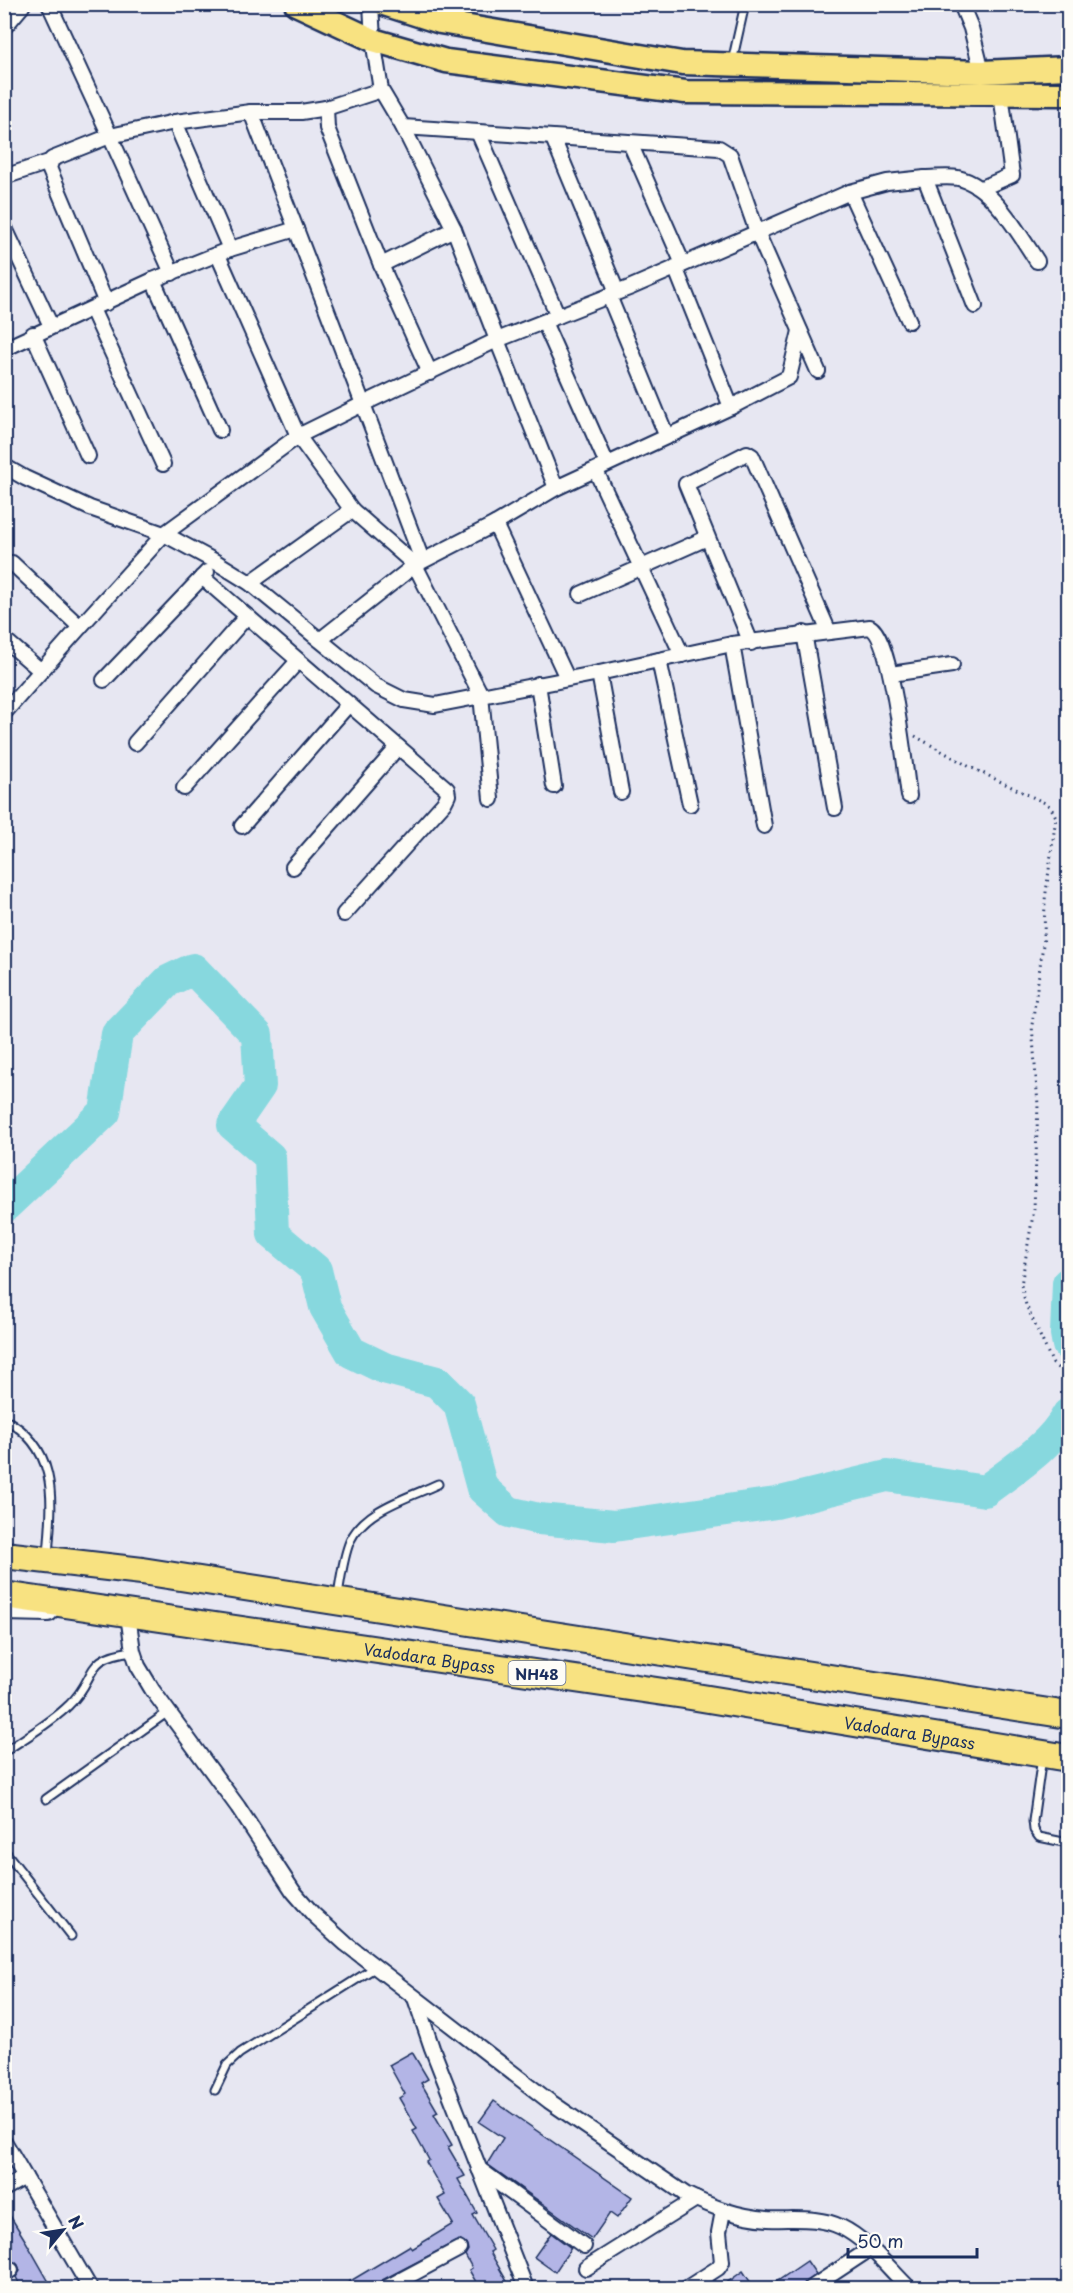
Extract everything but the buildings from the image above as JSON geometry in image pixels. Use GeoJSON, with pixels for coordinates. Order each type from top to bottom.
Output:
{"type":"FeatureCollection","features":[{"type":"Feature","properties":{"kind":"highway"},"geometry":{"type":"LineString","coordinates":[[21,1556],[142,1571],[1068,1714]]}},
{"type":"Feature","properties":{"kind":"highway","name":"Vadodara Bypass"},"geometry":{"type":"LineString","coordinates":[[4,1595],[684,1695],[1068,1758]]}},
{"type":"Feature","properties":{"kind":"main road"},"geometry":{"type":"LineString","coordinates":[[296,4],[373,40],[446,61],[685,93],[1068,94]]}},
{"type":"Feature","properties":{"kind":"main road"},"geometry":{"type":"LineString","coordinates":[[384,4],[440,22],[682,63],[982,72],[1068,68]]}},
{"type":"Feature","properties":{"kind":"street"},"geometry":{"type":"LineString","coordinates":[[4,23],[20,4]]}},
{"type":"Feature","properties":{"kind":"street"},"geometry":{"type":"LineString","coordinates":[[49,4],[172,273]]}},
{"type":"Feature","properties":{"kind":"street"},"geometry":{"type":"LineString","coordinates":[[371,4],[373,40],[381,90],[403,127],[454,229],[556,488]]}},
{"type":"Feature","properties":{"kind":"street"},"geometry":{"type":"LineString","coordinates":[[961,4],[971,28],[982,72]]}},
{"type":"Feature","properties":{"kind":"street"},"geometry":{"type":"LineString","coordinates":[[4,177],[49,162],[110,136],[175,122],[251,112],[301,112],[326,108],[381,90]]}},
{"type":"Feature","properties":{"kind":"street"},"geometry":{"type":"LineString","coordinates":[[982,188],[1012,175],[1001,94]]}},
{"type":"Feature","properties":{"kind":"street"},"geometry":{"type":"LineString","coordinates":[[326,108],[327,128],[381,264],[430,373]]}},
{"type":"Feature","properties":{"kind":"street"},"geometry":{"type":"LineString","coordinates":[[251,112],[363,404],[418,563],[481,695],[491,799]]}},
{"type":"Feature","properties":{"kind":"street"},"geometry":{"type":"LineString","coordinates":[[175,122],[298,436],[352,510],[418,563]]}},
{"type":"Feature","properties":{"kind":"street"},"geometry":{"type":"LineString","coordinates":[[403,127],[725,150],[730,156],[757,232],[818,370]]}},
{"type":"Feature","properties":{"kind":"street"},"geometry":{"type":"LineString","coordinates":[[478,132],[558,316]]}},
{"type":"Feature","properties":{"kind":"street"},"geometry":{"type":"LineString","coordinates":[[552,138],[667,436]]}},
{"type":"Feature","properties":{"kind":"street"},"geometry":{"type":"LineString","coordinates":[[630,143],[679,266],[731,407]]}},
{"type":"Feature","properties":{"kind":"street"},"geometry":{"type":"LineString","coordinates":[[49,162],[49,168],[106,303]]}},
{"type":"Feature","properties":{"kind":"street"},"geometry":{"type":"LineString","coordinates":[[925,178],[975,306]]}},
{"type":"Feature","properties":{"kind":"street"},"geometry":{"type":"LineString","coordinates":[[4,713],[164,534],[298,436],[497,340],[613,294],[850,192],[887,182],[925,178],[957,178],[982,188],[1014,226],[1037,261]]}},
{"type":"Feature","properties":{"kind":"street"},"geometry":{"type":"LineString","coordinates":[[850,192],[909,321]]}},
{"type":"Feature","properties":{"kind":"street"},"geometry":{"type":"LineString","coordinates":[[4,226],[51,326]]}},
{"type":"Feature","properties":{"kind":"street"},"geometry":{"type":"LineString","coordinates":[[4,349],[153,280],[224,252],[296,229]]}},
{"type":"Feature","properties":{"kind":"street"},"geometry":{"type":"LineString","coordinates":[[381,264],[454,229]]}},
{"type":"Feature","properties":{"kind":"street"},"geometry":{"type":"LineString","coordinates":[[153,280],[220,430]]}},
{"type":"Feature","properties":{"kind":"street"},"geometry":{"type":"LineString","coordinates":[[92,309],[164,465]]}},
{"type":"Feature","properties":{"kind":"street"},"geometry":{"type":"LineString","coordinates":[[544,322],[642,567],[682,655]]}},
{"type":"Feature","properties":{"kind":"street"},"geometry":{"type":"LineString","coordinates":[[320,640],[418,563],[495,524],[556,488],[731,407],[789,377],[800,330]]}},
{"type":"Feature","properties":{"kind":"street"},"geometry":{"type":"LineString","coordinates":[[33,334],[88,456]]}},
{"type":"Feature","properties":{"kind":"street"},"geometry":{"type":"LineString","coordinates":[[751,643],[686,487],[686,482],[750,454],[829,632]]}},
{"type":"Feature","properties":{"kind":"street"},"geometry":{"type":"LineString","coordinates":[[4,466],[90,508],[164,534],[216,562],[250,583],[376,686],[404,700],[435,705],[732,644],[751,643],[804,633],[870,627],[875,629],[879,635],[891,674],[909,796]]}},
{"type":"Feature","properties":{"kind":"street"},"geometry":{"type":"LineString","coordinates":[[250,583],[352,510]]}},
{"type":"Feature","properties":{"kind":"street"},"geometry":{"type":"LineString","coordinates":[[495,524],[567,678]]}},
{"type":"Feature","properties":{"kind":"street"},"geometry":{"type":"LineString","coordinates":[[581,594],[707,538]]}},
{"type":"Feature","properties":{"kind":"street"},"geometry":{"type":"LineString","coordinates":[[104,680],[216,562]]}},
{"type":"Feature","properties":{"kind":"street"},"geometry":{"type":"LineString","coordinates":[[12,563],[80,627]]}},
{"type":"Feature","properties":{"kind":"street"},"geometry":{"type":"LineString","coordinates":[[202,577],[447,789],[448,795],[444,803],[344,914]]}},
{"type":"Feature","properties":{"kind":"street"},"geometry":{"type":"LineString","coordinates":[[135,743],[247,616]]}},
{"type":"Feature","properties":{"kind":"street"},"geometry":{"type":"LineString","coordinates":[[804,633],[835,808]]}},
{"type":"Feature","properties":{"kind":"street"},"geometry":{"type":"LineString","coordinates":[[4,639],[41,671]]}},
{"type":"Feature","properties":{"kind":"street"},"geometry":{"type":"LineString","coordinates":[[732,644],[764,826]]}},
{"type":"Feature","properties":{"kind":"street"},"geometry":{"type":"LineString","coordinates":[[658,660],[690,804]]}},
{"type":"Feature","properties":{"kind":"street"},"geometry":{"type":"LineString","coordinates":[[184,788],[298,661]]}},
{"type":"Feature","properties":{"kind":"street"},"geometry":{"type":"LineString","coordinates":[[891,674],[952,664]]}},
{"type":"Feature","properties":{"kind":"street"},"geometry":{"type":"LineString","coordinates":[[599,673],[621,792]]}},
{"type":"Feature","properties":{"kind":"street"},"geometry":{"type":"LineString","coordinates":[[538,684],[554,786]]}},
{"type":"Feature","properties":{"kind":"street"},"geometry":{"type":"LineString","coordinates":[[242,826],[348,705]]}},
{"type":"Feature","properties":{"kind":"street"},"geometry":{"type":"LineString","coordinates":[[293,867],[398,747]]}},
{"type":"Feature","properties":{"kind":"street"},"geometry":{"type":"LineString","coordinates":[[4,1610],[121,1614],[138,1666],[153,1691],[238,1807],[293,1891],[313,1914],[346,1944],[549,2101],[696,2199],[723,2211],[750,2217],[807,2218],[840,2227],[870,2249],[909,2289]]}},
{"type":"Feature","properties":{"kind":"street"},"geometry":{"type":"LineString","coordinates":[[416,1998],[432,2048],[526,2289]]}},
{"type":"Feature","properties":{"kind":"street"},"geometry":{"type":"LineString","coordinates":[[4,2141],[90,2289]]}},
{"type":"Feature","properties":{"kind":"street"},"geometry":{"type":"LineString","coordinates":[[479,2169],[584,2246]]}},
{"type":"Feature","properties":{"kind":"street"},"geometry":{"type":"LineString","coordinates":[[4,2189],[25,2177]]}},
{"type":"Feature","properties":{"kind":"street"},"geometry":{"type":"LineString","coordinates":[[586,2268],[696,2199]]}},
{"type":"Feature","properties":{"kind":"street"},"geometry":{"type":"LineString","coordinates":[[687,2289],[718,2268],[722,2262],[719,2232],[723,2211]]}},
{"type":"Feature","properties":{"kind":"street"},"geometry":{"type":"LineString","coordinates":[[386,2289],[459,2249]]}},
{"type":"Feature","properties":{"kind":"street"},"geometry":{"type":"LineString","coordinates":[[811,2289],[870,2249]]}},
{"type":"Feature","properties":{"kind":"lane"},"geometry":{"type":"LineString","coordinates":[[732,64],[745,4]]}},
{"type":"Feature","properties":{"kind":"lane"},"geometry":{"type":"LineString","coordinates":[[4,1419],[27,1436],[42,1456],[49,1474],[52,1496],[21,1556]]}},
{"type":"Feature","properties":{"kind":"lane"},"geometry":{"type":"LineString","coordinates":[[338,1601],[344,1562],[351,1540],[367,1518],[438,1484]]}},
{"type":"Feature","properties":{"kind":"lane"},"geometry":{"type":"LineString","coordinates":[[4,1752],[70,1705],[94,1666],[103,1658],[114,1653],[133,1650]]}},
{"type":"Feature","properties":{"kind":"lane"},"geometry":{"type":"LineString","coordinates":[[46,1798],[168,1712]]}},
{"type":"Feature","properties":{"kind":"lane"},"geometry":{"type":"LineString","coordinates":[[1042,1754],[1033,1821],[1034,1830],[1039,1837],[1068,1843]]}},
{"type":"Feature","properties":{"kind":"lane"},"geometry":{"type":"LineString","coordinates":[[4,1850],[70,1936]]}},
{"type":"Feature","properties":{"kind":"lane"},"geometry":{"type":"LineString","coordinates":[[215,2090],[227,2065],[240,2053],[376,1967]]}},
{"type":"Feature","properties":{"kind":"path"},"geometry":{"type":"LineString","coordinates":[[899,727],[970,767],[1050,806],[1056,817],[1045,900],[1044,937],[1032,1025],[1038,1105],[1036,1162],[1034,1209],[1021,1285],[1026,1305],[1053,1364],[1059,1369],[1068,1370]]}},
{"type":"Feature","properties":{"kind":"waterway"},"geometry":{"type":"LineString","coordinates":[[4,1207],[105,1112],[117,1034],[168,981],[193,969],[257,1035],[260,1086],[233,1125],[270,1157],[273,1234],[316,1270],[325,1307],[351,1352],[384,1368],[437,1382],[459,1404],[482,1488],[509,1512],[539,1519],[614,1526],[776,1503],[887,1476],[985,1491],[1042,1447],[1061,1426],[1068,1414]]}},
{"type":"Feature","properties":{"kind":"waterway"},"geometry":{"type":"LineString","coordinates":[[1068,1283],[1066,1334],[1068,1345]]}}]}
